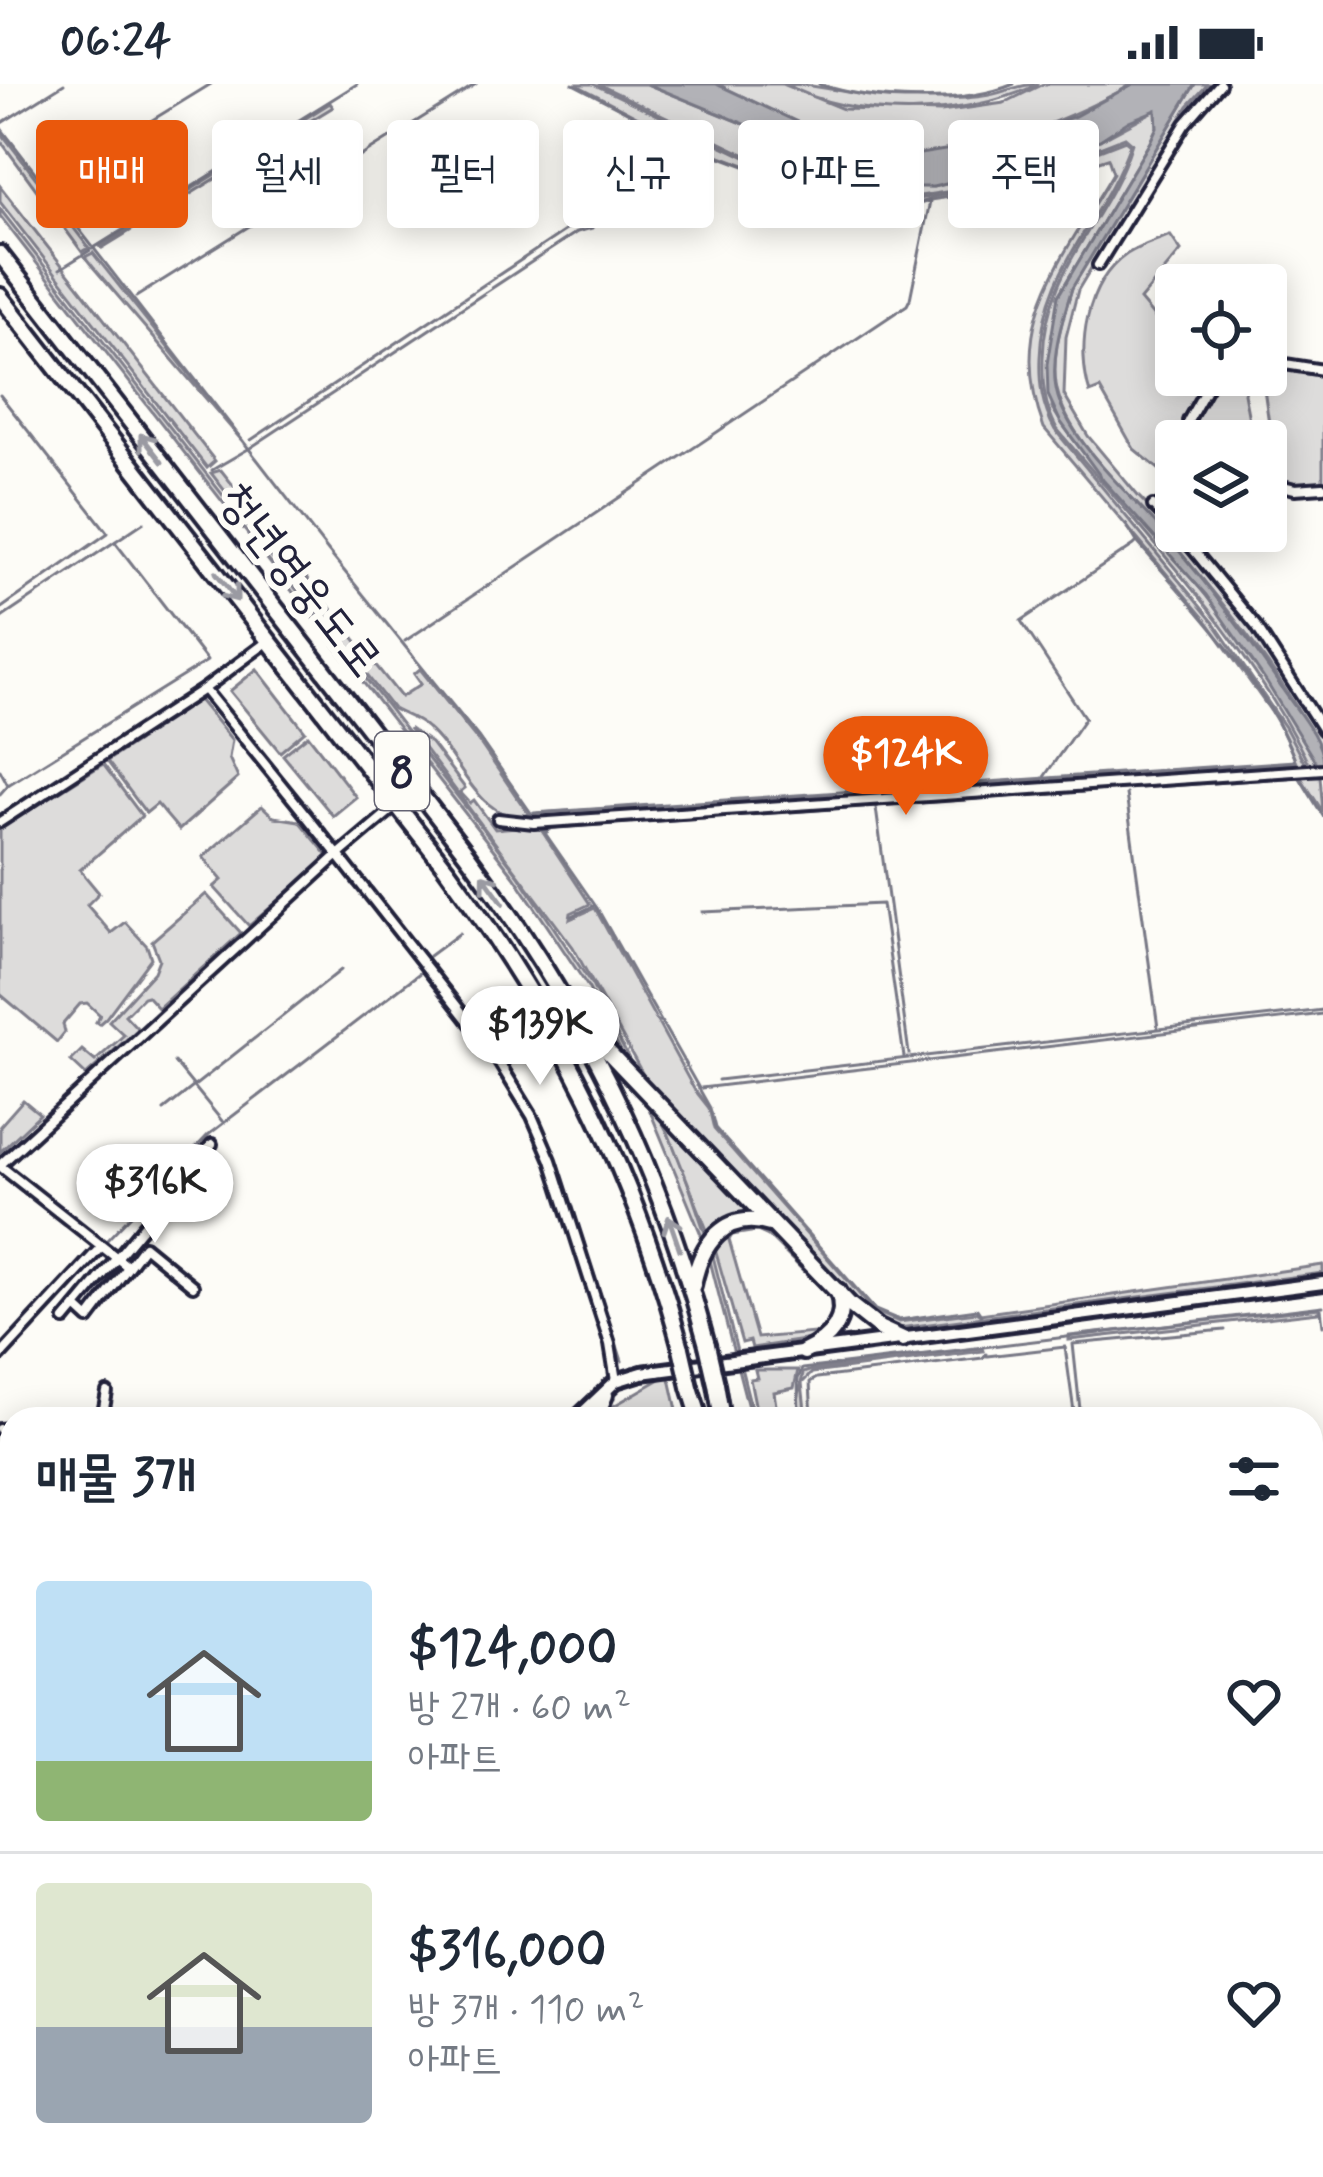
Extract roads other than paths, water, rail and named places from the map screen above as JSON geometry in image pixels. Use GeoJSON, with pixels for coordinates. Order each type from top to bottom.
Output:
{"type":"FeatureCollection","features":[{"type":"Feature","properties":{"kind":"highway","name":"청년영웅도로"},"geometry":{"type":"LineString","coordinates":[[0,254],[466,853],[563,996],[639,1141],[692,1289],[720,1407]]}},
{"type":"Feature","properties":{"kind":"highway","name":"청년영웅도로"},"geometry":{"type":"LineString","coordinates":[[0,296],[509,956],[594,1105],[646,1230],[696,1407]]}},
{"type":"Feature","properties":{"kind":"highway"},"geometry":{"type":"LineString","coordinates":[[563,996],[608,1055],[866,1319],[903,1339]]}},
{"type":"Feature","properties":{"kind":"highway"},"geometry":{"type":"LineString","coordinates":[[692,1289],[702,1254],[725,1226],[752,1219],[775,1225]]}},
{"type":"Feature","properties":{"kind":"highway"},"geometry":{"type":"LineString","coordinates":[[804,1352],[833,1332],[842,1310],[837,1288]]}},
{"type":"Feature","properties":{"kind":"highway"},"geometry":{"type":"LineString","coordinates":[[600,1407],[605,1396]]}},
{"type":"Feature","properties":{"kind":"main road"},"geometry":{"type":"LineString","coordinates":[[591,1407],[616,1381],[660,1370],[1323,1283]]}},
{"type":"Feature","properties":{"kind":"street"},"geometry":{"type":"LineString","coordinates":[[1098,266],[1184,124],[1220,84]]}},
{"type":"Feature","properties":{"kind":"street"},"geometry":{"type":"LineString","coordinates":[[1287,365],[1323,370]]}},
{"type":"Feature","properties":{"kind":"street"},"geometry":{"type":"LineString","coordinates":[[1287,486],[1323,487]]}},
{"type":"Feature","properties":{"kind":"street"},"geometry":{"type":"LineString","coordinates":[[1199,552],[1256,626],[1323,730]]}},
{"type":"Feature","properties":{"kind":"street"},"geometry":{"type":"LineString","coordinates":[[0,822],[269,641]]}},
{"type":"Feature","properties":{"kind":"street"},"geometry":{"type":"LineString","coordinates":[[204,689],[492,1051],[532,1116],[551,1160],[610,1344],[616,1381]]}},
{"type":"Feature","properties":{"kind":"street"},"geometry":{"type":"LineString","coordinates":[[498,818],[534,823],[1320,769]]}},
{"type":"Feature","properties":{"kind":"street"},"geometry":{"type":"LineString","coordinates":[[127,1266],[0,1166],[396,806]]}},
{"type":"Feature","properties":{"kind":"street"},"geometry":{"type":"LineString","coordinates":[[65,1320],[212,1144]]}},
{"type":"Feature","properties":{"kind":"street"},"geometry":{"type":"LineString","coordinates":[[76,1307],[89,1319],[144,1246],[193,1286]]}},
{"type":"Feature","properties":{"kind":"street"},"geometry":{"type":"LineString","coordinates":[[0,1356],[101,1247]]}},
{"type":"Feature","properties":{"kind":"street"},"geometry":{"type":"LineString","coordinates":[[104,1407],[107,1392]]}},
{"type":"Feature","properties":{"kind":"waterway"},"geometry":{"type":"LineString","coordinates":[[0,124],[64,84]]}},
{"type":"Feature","properties":{"kind":"waterway"},"geometry":{"type":"LineString","coordinates":[[152,120],[211,84]]}},
{"type":"Feature","properties":{"kind":"waterway"},"geometry":{"type":"LineString","coordinates":[[60,269],[357,84]]}},
{"type":"Feature","properties":{"kind":"waterway"},"geometry":{"type":"LineString","coordinates":[[136,297],[476,84]]}},
{"type":"Feature","properties":{"kind":"waterway"},"geometry":{"type":"LineString","coordinates":[[405,641],[910,299],[930,201],[860,220],[838,218],[750,168],[694,147],[573,84]]}},
{"type":"Feature","properties":{"kind":"waterway"},"geometry":{"type":"LineString","coordinates":[[819,84],[864,95],[917,99],[970,95],[1014,84]]}},
{"type":"Feature","properties":{"kind":"waterway"},"geometry":{"type":"LineString","coordinates":[[0,127],[479,738],[597,908],[710,1108],[715,1128],[875,1310],[899,1320],[977,1309],[981,1315]]}},
{"type":"Feature","properties":{"kind":"waterway"},"geometry":{"type":"LineString","coordinates":[[251,440],[569,228]]}},
{"type":"Feature","properties":{"kind":"waterway"},"geometry":{"type":"LineString","coordinates":[[212,470],[577,232],[592,228]]}},
{"type":"Feature","properties":{"kind":"waterway"},"geometry":{"type":"LineString","coordinates":[[0,395],[108,533],[0,609]]}},
{"type":"Feature","properties":{"kind":"waterway"},"geometry":{"type":"LineString","coordinates":[[0,619],[144,522]]}},
{"type":"Feature","properties":{"kind":"waterway"},"geometry":{"type":"LineString","coordinates":[[1044,777],[1085,718],[1021,621],[1134,545],[1137,542],[1126,524]]}},
{"type":"Feature","properties":{"kind":"waterway"},"geometry":{"type":"LineString","coordinates":[[8,785],[207,661],[115,542]]}},
{"type":"Feature","properties":{"kind":"waterway"},"geometry":{"type":"LineString","coordinates":[[1138,543],[1250,678],[1296,764]]}},
{"type":"Feature","properties":{"kind":"waterway"},"geometry":{"type":"LineString","coordinates":[[534,813],[1295,761]]}},
{"type":"Feature","properties":{"kind":"waterway"},"geometry":{"type":"LineString","coordinates":[[0,770],[8,785],[0,794]]}},
{"type":"Feature","properties":{"kind":"waterway"},"geometry":{"type":"LineString","coordinates":[[547,832],[552,828],[1299,777]]}},
{"type":"Feature","properties":{"kind":"waterway"},"geometry":{"type":"LineString","coordinates":[[1300,778],[1323,816]]}},
{"type":"Feature","properties":{"kind":"waterway"},"geometry":{"type":"LineString","coordinates":[[1126,794],[1158,1028]]}},
{"type":"Feature","properties":{"kind":"waterway"},"geometry":{"type":"LineString","coordinates":[[876,808],[909,1054]]}},
{"type":"Feature","properties":{"kind":"waterway"},"geometry":{"type":"LineString","coordinates":[[702,912],[882,904],[904,1057]]}},
{"type":"Feature","properties":{"kind":"waterway"},"geometry":{"type":"LineString","coordinates":[[572,916],[593,906]]}},
{"type":"Feature","properties":{"kind":"waterway"},"geometry":{"type":"LineString","coordinates":[[429,956],[460,933]]}},
{"type":"Feature","properties":{"kind":"waterway"},"geometry":{"type":"LineString","coordinates":[[164,1110],[341,970]]}},
{"type":"Feature","properties":{"kind":"waterway"},"geometry":{"type":"LineString","coordinates":[[107,1240],[208,1135],[421,972]]}},
{"type":"Feature","properties":{"kind":"waterway"},"geometry":{"type":"LineString","coordinates":[[481,1022],[513,1002]]}},
{"type":"Feature","properties":{"kind":"waterway"},"geometry":{"type":"LineString","coordinates":[[718,1080],[1323,1010]]}},
{"type":"Feature","properties":{"kind":"waterway"},"geometry":{"type":"LineString","coordinates":[[701,1088],[1323,1014]]}},
{"type":"Feature","properties":{"kind":"waterway"},"geometry":{"type":"LineString","coordinates":[[174,1062],[222,1121]]}},
{"type":"Feature","properties":{"kind":"waterway"},"geometry":{"type":"LineString","coordinates":[[521,1088],[554,1152],[622,1361]]}},
{"type":"Feature","properties":{"kind":"waterway"},"geometry":{"type":"LineString","coordinates":[[799,1407],[802,1369],[1323,1306]]}},
{"type":"Feature","properties":{"kind":"waterway"},"geometry":{"type":"LineString","coordinates":[[1321,1309],[1323,1325]]}},
{"type":"Feature","properties":{"kind":"waterway"},"geometry":{"type":"LineString","coordinates":[[1080,1407],[1073,1344],[1225,1330]]}},
{"type":"Feature","properties":{"kind":"waterway"},"geometry":{"type":"LineString","coordinates":[[987,1356],[1065,1347],[1073,1407]]}},
{"type":"Feature","properties":{"kind":"waterway"},"geometry":{"type":"LineString","coordinates":[[811,1407],[810,1382],[817,1378],[986,1354]]}}]}
